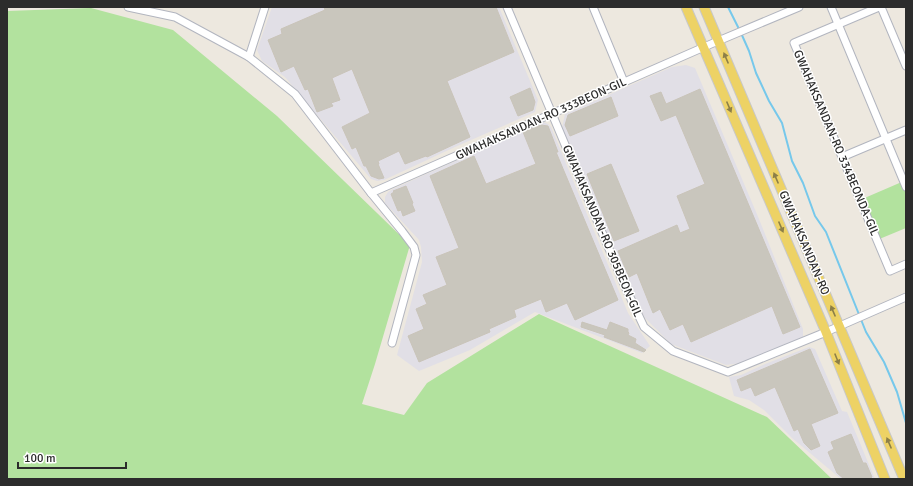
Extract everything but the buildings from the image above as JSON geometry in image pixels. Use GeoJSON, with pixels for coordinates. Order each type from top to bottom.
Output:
{"type":"FeatureCollection","features":[{"type":"Feature","properties":{"kind":"main road","name":"GWAHAKSANDAN-RO"},"geometry":{"type":"LineString","coordinates":[[686,7],[711,44],[833,329],[886,479]]}},
{"type":"Feature","properties":{"kind":"main road","name":"GWAHAKSANDAN-RO"},"geometry":{"type":"LineString","coordinates":[[704,7],[711,44],[833,329],[904,479]]}},
{"type":"Feature","properties":{"kind":"street"},"geometry":{"type":"LineString","coordinates":[[128,7],[175,17],[249,57],[295,94],[414,247],[416,255],[392,343]]}},
{"type":"Feature","properties":{"kind":"street"},"geometry":{"type":"LineString","coordinates":[[249,57],[265,7]]}},
{"type":"Feature","properties":{"kind":"street","name":"GWAHAKSANDAN-RO 305BEON-GIL"},"geometry":{"type":"LineString","coordinates":[[507,7],[623,282],[644,327],[673,352],[728,372],[906,297]]}},
{"type":"Feature","properties":{"kind":"street"},"geometry":{"type":"LineString","coordinates":[[593,7],[624,82]]}},
{"type":"Feature","properties":{"kind":"street","name":"GWAHAKSANDAN-RO 333BEON-GIL"},"geometry":{"type":"LineString","coordinates":[[371,193],[799,7]]}},
{"type":"Feature","properties":{"kind":"street"},"geometry":{"type":"LineString","coordinates":[[831,7],[906,187]]}},
{"type":"Feature","properties":{"kind":"street"},"geometry":{"type":"LineString","coordinates":[[838,24],[880,7],[906,66]]}},
{"type":"Feature","properties":{"kind":"street","name":"GWAHAKSANDAN-RO 334BEONDA-GIL"},"geometry":{"type":"LineString","coordinates":[[838,24],[794,43],[890,271],[906,264]]}},
{"type":"Feature","properties":{"kind":"street"},"geometry":{"type":"LineString","coordinates":[[842,157],[906,130]]}},
{"type":"Feature","properties":{"kind":"shaded area"},"geometry":{"type":"Polygon","coordinates":[[[272,7],[499,7],[538,100],[535,112],[384,180],[377,181],[371,179],[285,77],[262,61],[257,50],[272,7]]]}},
{"type":"Feature","properties":{"kind":"shaded area"},"geometry":{"type":"Polygon","coordinates":[[[686,65],[695,68],[759,219],[803,329],[803,337],[741,363],[726,365],[671,344],[645,318],[562,128],[565,114],[672,67],[686,65]]]}},
{"type":"Feature","properties":{"kind":"shaded area"},"geometry":{"type":"Polygon","coordinates":[[[543,122],[551,127],[628,313],[650,346],[642,353],[535,312],[470,350],[419,371],[397,355],[422,262],[421,247],[419,240],[385,203],[385,197],[388,192],[393,189],[543,122]]]}},
{"type":"Feature","properties":{"kind":"shaded area"},"geometry":{"type":"Polygon","coordinates":[[[809,347],[815,349],[842,411],[847,412],[875,479],[841,479],[792,438],[764,410],[749,400],[734,396],[729,377],[741,375],[809,347]]]}},
{"type":"Feature","properties":{"kind":"green space"},"geometry":{"type":"Polygon","coordinates":[[[91,8],[173,30],[277,116],[410,245],[362,404],[404,415],[427,383],[539,314],[767,417],[832,479],[7,479],[7,11],[91,8]]]}},
{"type":"Feature","properties":{"kind":"green space"},"geometry":{"type":"Polygon","coordinates":[[[904,181],[906,187],[906,228],[877,240],[860,200],[904,181]]]}},
{"type":"Feature","properties":{"kind":"waterway"},"geometry":{"type":"LineString","coordinates":[[728,7],[739,29]]}},
{"type":"Feature","properties":{"kind":"waterway"},"geometry":{"type":"LineString","coordinates":[[741,33],[756,73],[769,101],[782,123],[792,161],[803,183],[815,216],[826,232],[866,332],[884,362],[897,392],[906,423]]}}]}
